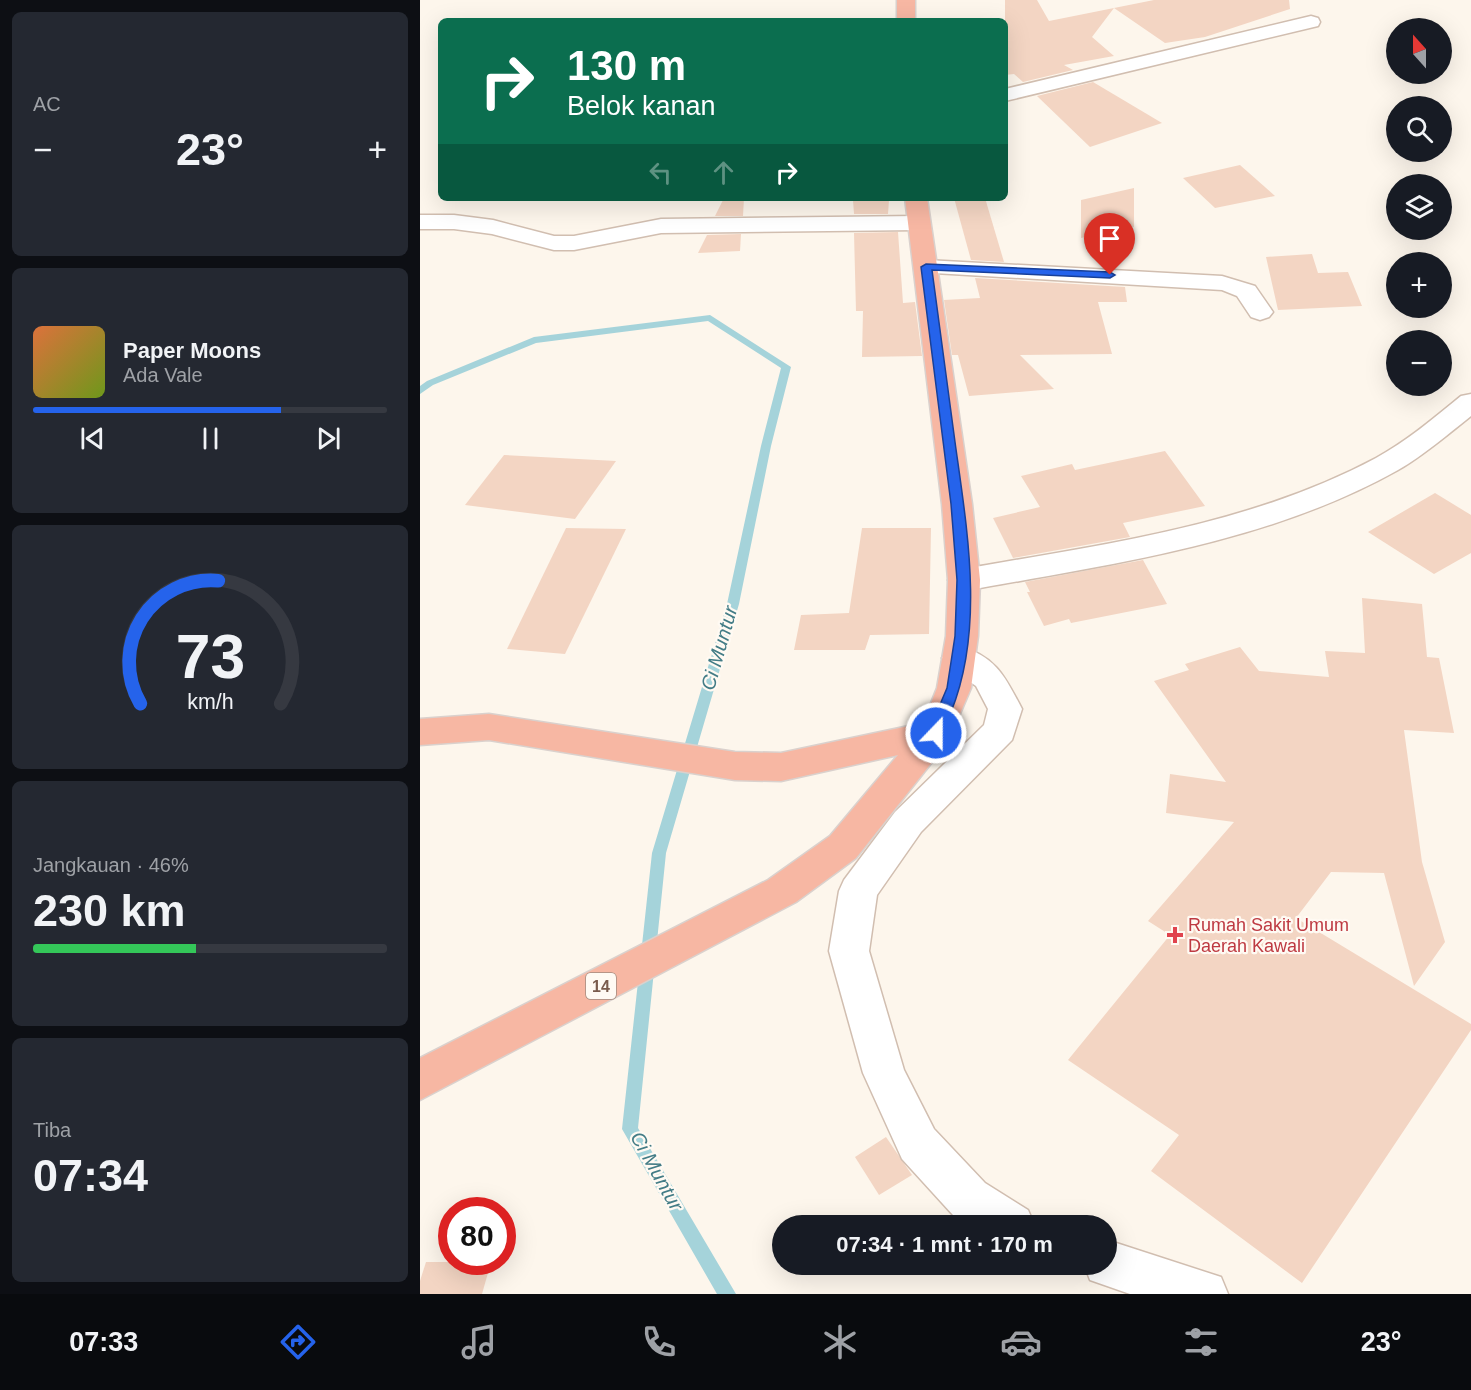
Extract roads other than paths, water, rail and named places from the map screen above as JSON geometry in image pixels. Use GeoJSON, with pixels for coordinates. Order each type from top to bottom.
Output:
{"type":"FeatureCollection","features":[{"type":"Feature","properties":{"kind":"highway"},"geometry":{"type":"LineString","coordinates":[[906,0],[906,18]]}},
{"type":"Feature","properties":{"kind":"highway","name":"14"},"geometry":{"type":"LineString","coordinates":[[420,1080],[782,891],[843,847],[936,733],[954,688],[964,580],[957,504],[917,211]]}},
{"type":"Feature","properties":{"kind":"highway"},"geometry":{"type":"LineString","coordinates":[[420,732],[489,727],[735,766],[781,767],[936,733]]}},
{"type":"Feature","properties":{"kind":"street"},"geometry":{"type":"LineString","coordinates":[[1008,94],[1311,22]]}},
{"type":"Feature","properties":{"kind":"street"},"geometry":{"type":"LineString","coordinates":[[420,222],[454,222],[493,227],[554,243],[574,243],[661,226],[917,211]]}},
{"type":"Feature","properties":{"kind":"street"},"geometry":{"type":"LineString","coordinates":[[926,267],[1222,283],[1248,291],[1260,312]]}},
{"type":"Feature","properties":{"kind":"street"},"geometry":{"type":"LineString","coordinates":[[964,580],[1192,535],[1293,507],[1388,463],[1471,402]]}},
{"type":"Feature","properties":{"kind":"street"},"geometry":{"type":"LineString","coordinates":[[958,658],[989,678],[1005,709],[1000,731],[908,822],[858,891],[849,951],[884,1073],[918,1144],[969,1199],[994,1215]]}},
{"type":"Feature","properties":{"kind":"street"},"geometry":{"type":"LineString","coordinates":[[1117,1266],[1204,1294]]}},
{"type":"Feature","properties":{"kind":"waterway","name":"Ci Muntur"},"geometry":{"type":"LineString","coordinates":[[420,391],[430,383],[534,340],[710,318],[786,367],[766,446],[733,604],[659,853],[630,1129],[727,1294]]}},
{"type":"Feature","properties":{"kind":"place","name":"Rumah Sakit Umum Daerah Kawali"},"geometry":{"type":"Point","coordinates":[1175,935]}}]}
